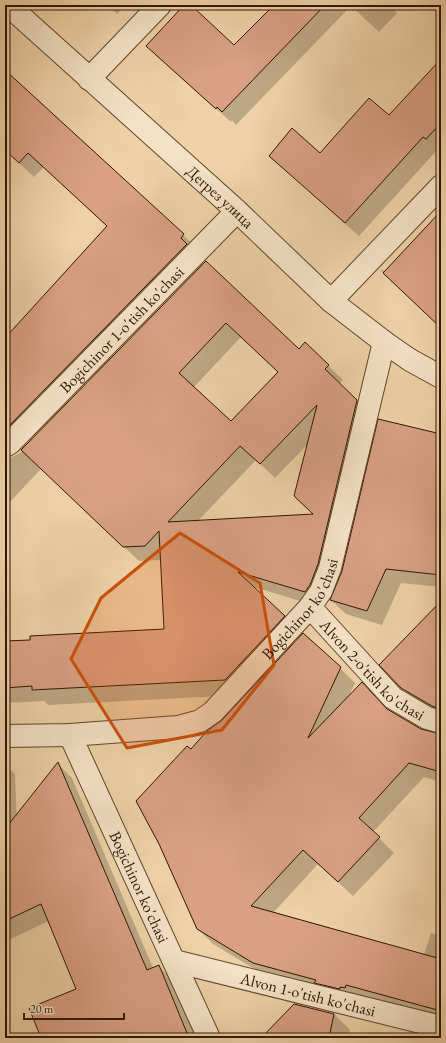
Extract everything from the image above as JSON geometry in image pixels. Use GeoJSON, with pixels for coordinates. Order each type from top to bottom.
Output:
{"type":"FeatureCollection","features":[{"type":"Feature","properties":{"kind":"street","name":"Дегрез улица"},"geometry":{"type":"LineString","coordinates":[[8,5],[237,211],[331,301],[410,360],[441,377]]}},
{"type":"Feature","properties":{"kind":"street"},"geometry":{"type":"LineString","coordinates":[[89,79],[160,5]]}},
{"type":"Feature","properties":{"kind":"street"},"geometry":{"type":"LineString","coordinates":[[331,301],[441,186]]}},
{"type":"Feature","properties":{"kind":"street","name":"Bogichinor 1-o'tish ko'chasi"},"geometry":{"type":"LineString","coordinates":[[5,446],[10,443],[237,211]]}},
{"type":"Feature","properties":{"kind":"street","name":"Bogichinor ko'chasi"},"geometry":{"type":"LineString","coordinates":[[5,736],[70,735],[178,727],[200,721],[213,712],[310,607],[321,591],[330,568],[384,342]]}},
{"type":"Feature","properties":{"kind":"street","name":"Alvon 2-o'tish ko'chasi"},"geometry":{"type":"LineString","coordinates":[[310,607],[393,698],[427,718],[441,722]]}},
{"type":"Feature","properties":{"kind":"street","name":"Bogichinor ko'chasi"},"geometry":{"type":"LineString","coordinates":[[70,735],[209,1038]]}},
{"type":"Feature","properties":{"kind":"street","name":"Alvon 1-o'tish ko'chasi"},"geometry":{"type":"LineString","coordinates":[[174,961],[441,1027]]}},
{"type":"Feature","properties":{"kind":"highlighted area"},"geometry":{"type":"Polygon","coordinates":[[[180,533],[260,583],[274,665],[222,730],[127,748],[71,659],[101,598],[180,533]]]}},
{"type":"Feature","properties":{"kind":"building"},"geometry":{"type":"Polygon","coordinates":[[[184,5],[191,5],[234,45],[274,5],[325,5],[222,112],[217,107],[216,109],[146,46],[184,5]]]}},
{"type":"Feature","properties":{"kind":"building"},"geometry":{"type":"Polygon","coordinates":[[[441,59],[441,123],[426,139],[423,137],[345,223],[269,156],[292,128],[320,153],[369,98],[389,115],[441,59]]]}},
{"type":"Feature","properties":{"kind":"building"},"geometry":{"type":"Polygon","coordinates":[[[5,70],[184,234],[181,238],[187,244],[5,430],[5,338],[107,226],[28,153],[19,163],[5,150],[5,70]]]}},
{"type":"Feature","properties":{"kind":"building"},"geometry":{"type":"Polygon","coordinates":[[[441,211],[441,328],[383,273],[441,211]]]}},
{"type":"Feature","properties":{"kind":"building"},"geometry":{"type":"Polygon","coordinates":[[[206,261],[299,349],[305,342],[329,365],[325,369],[357,400],[318,564],[310,585],[305,592],[238,572],[285,616],[225,680],[32,690],[32,686],[5,688],[5,641],[30,640],[30,636],[164,629],[159,531],[145,546],[123,547],[21,450],[206,261]],[[226,323],[179,373],[231,421],[278,372],[226,323]],[[317,405],[260,464],[240,446],[168,522],[313,514],[294,496],[317,405]]]}},
{"type":"Feature","properties":{"kind":"building"},"geometry":{"type":"Polygon","coordinates":[[[378,419],[441,434],[441,575],[386,569],[367,611],[330,600],[342,571],[378,419]]]}},
{"type":"Feature","properties":{"kind":"building"},"geometry":{"type":"Polygon","coordinates":[[[441,601],[441,709],[432,706],[401,688],[379,665],[441,601]]]}},
{"type":"Feature","properties":{"kind":"building"},"geometry":{"type":"Polygon","coordinates":[[[303,633],[341,667],[308,738],[362,682],[387,709],[421,729],[441,734],[441,772],[409,763],[359,818],[380,837],[338,882],[303,850],[251,906],[441,959],[441,1011],[346,985],[345,988],[340,987],[340,989],[314,983],[316,980],[253,963],[197,929],[159,844],[136,801],[187,746],[191,749],[207,731],[222,720],[303,633]]]}},
{"type":"Feature","properties":{"kind":"building"},"geometry":{"type":"Polygon","coordinates":[[[58,762],[147,970],[159,965],[189,1038],[41,1038],[29,1008],[76,989],[41,904],[5,921],[5,829],[58,762]]]}},
{"type":"Feature","properties":{"kind":"building"},"geometry":{"type":"Polygon","coordinates":[[[294,1004],[334,1014],[329,1038],[261,1038],[294,1004]]]}}]}
